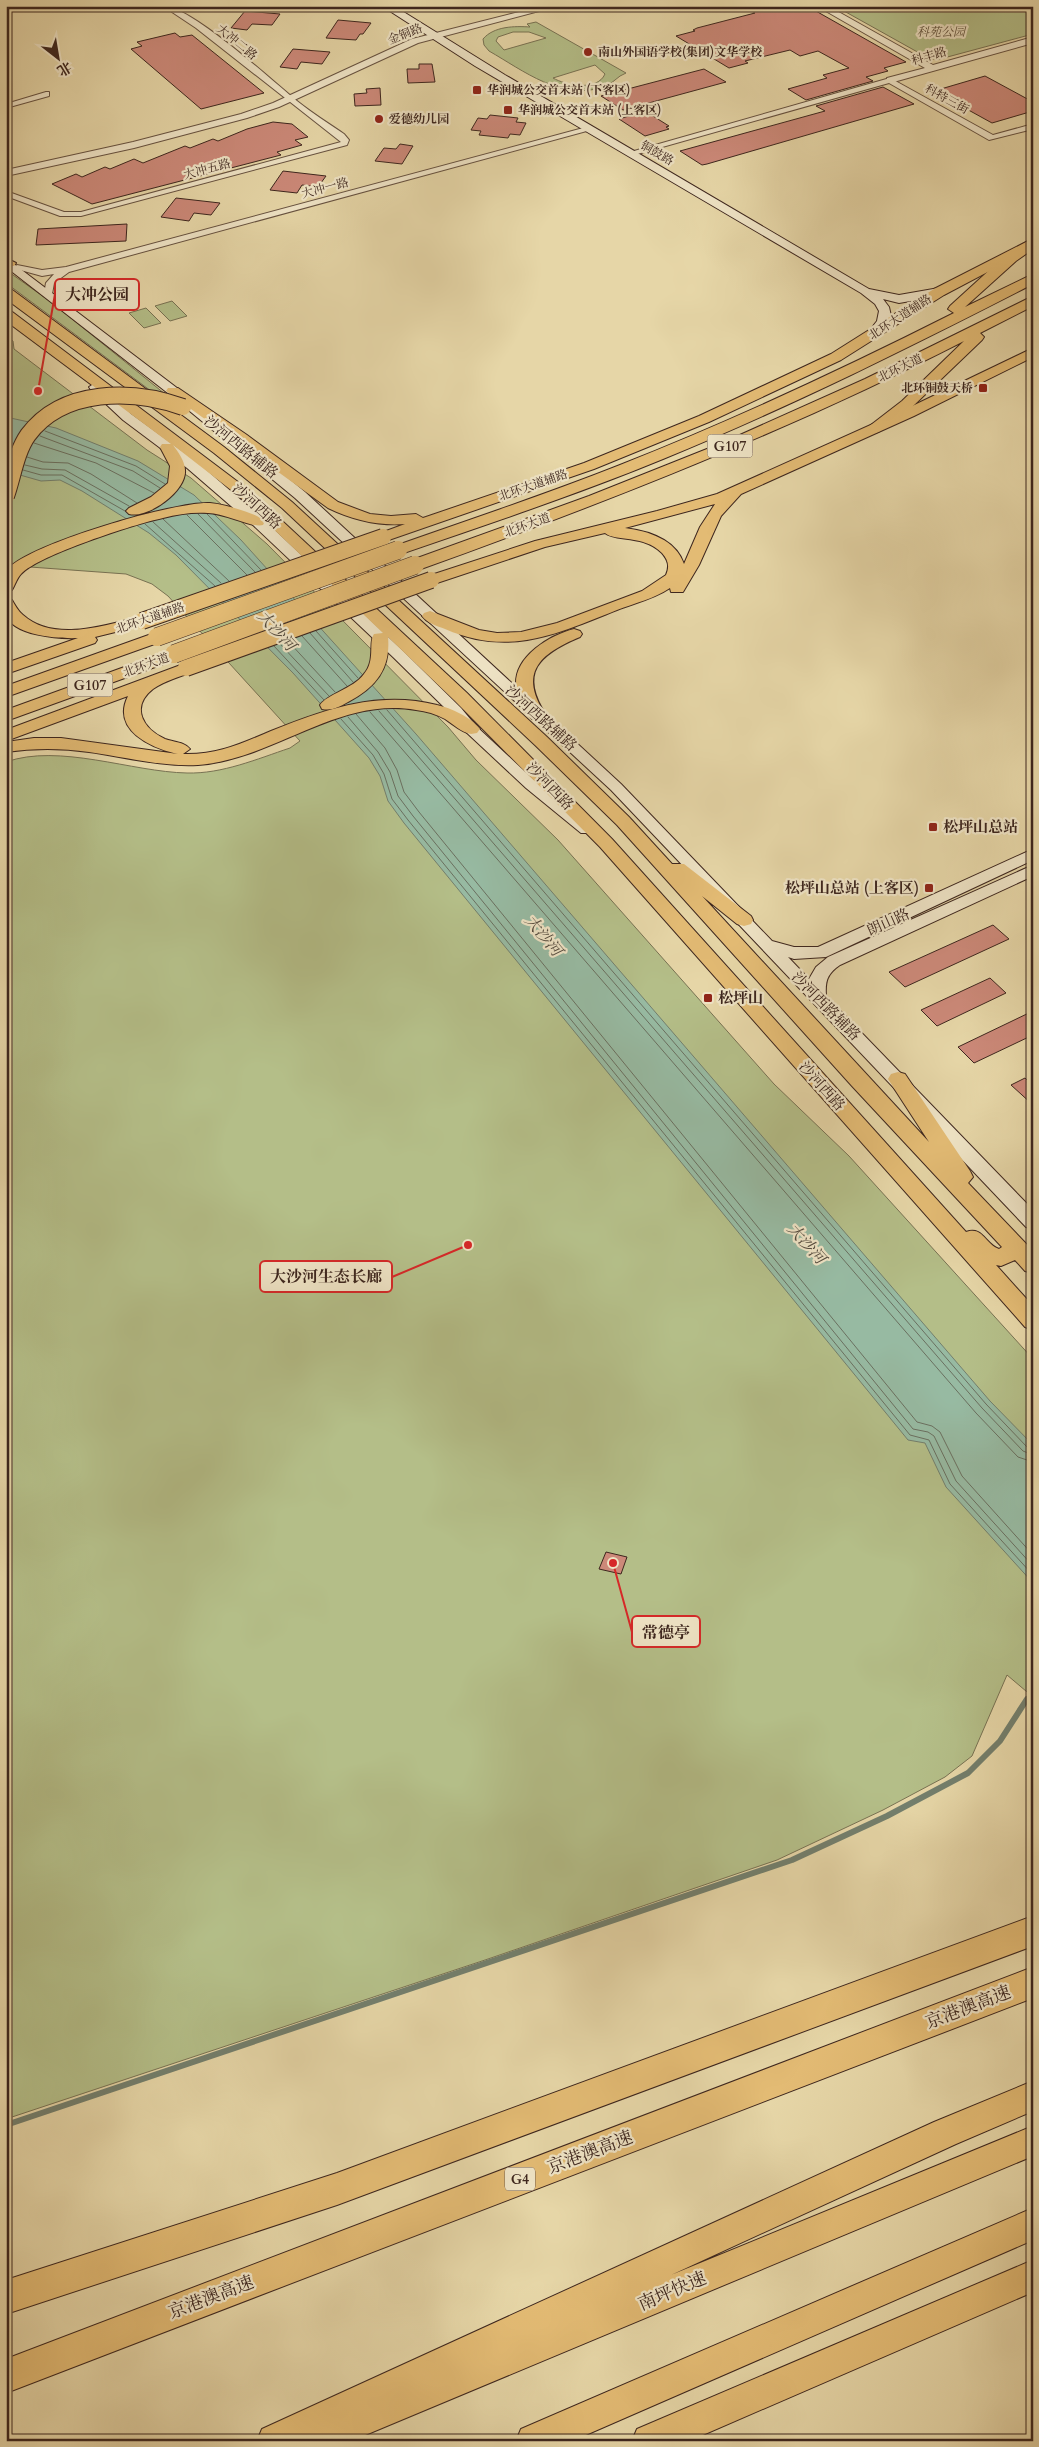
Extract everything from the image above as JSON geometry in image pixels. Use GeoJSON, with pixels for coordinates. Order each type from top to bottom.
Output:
{"type":"FeatureCollection","features":[{"type":"Feature","properties":{"kind":"highway"},"geometry":{"type":"LineString","coordinates":[[923,335],[1033,242]]}},
{"type":"Feature","properties":{"kind":"highway","name":"北环大道"},"geometry":{"type":"LineString","coordinates":[[6,692],[398,550],[576,488],[656,457],[807,390],[923,335],[1033,278]]}},
{"type":"Feature","properties":{"kind":"highway"},"geometry":{"type":"LineString","coordinates":[[875,428],[907,404],[976,338],[1030,302]]}},
{"type":"Feature","properties":{"kind":"highway","name":"北环大道"},"geometry":{"type":"LineString","coordinates":[[6,716],[596,499],[747,438],[923,356],[1030,302]]}},
{"type":"Feature","properties":{"kind":"highway"},"geometry":{"type":"LineString","coordinates":[[6,2297],[337,2189],[1023,1935]]}},
{"type":"Feature","properties":{"kind":"highway","name":"京港澳高速"},"geometry":{"type":"LineString","coordinates":[[6,2376],[1033,1982]]}},
{"type":"Feature","properties":{"kind":"highway"},"geometry":{"type":"LineString","coordinates":[[274,2441],[946,2133],[1033,2096]]}},
{"type":"Feature","properties":{"kind":"highway","name":"南坪快速"},"geometry":{"type":"LineString","coordinates":[[310,2441],[1033,2142]]}},
{"type":"Feature","properties":{"kind":"highway"},"geometry":{"type":"LineString","coordinates":[[533,2441],[1033,2224]]}},
{"type":"Feature","properties":{"kind":"highway"},"geometry":{"type":"LineString","coordinates":[[649,2441],[1033,2276]]}},
{"type":"Feature","properties":{"kind":"main road","name":"铜鼓路"},"geometry":{"type":"LineString","coordinates":[[387,6],[424,31],[436,36],[865,291]]}},
{"type":"Feature","properties":{"kind":"main road","name":"铜鼓路"},"geometry":{"type":"LineString","coordinates":[[396,6],[431,29],[436,36]]}},
{"type":"Feature","properties":{"kind":"main road","name":"北环大道辅路"},"geometry":{"type":"LineString","coordinates":[[6,669],[458,510],[589,466],[696,423],[819,366],[939,292],[1033,242]]}},
{"type":"Feature","properties":{"kind":"main road","name":"沙河西路辅路"},"geometry":{"type":"LineString","coordinates":[[9,263],[173,391],[300,495],[632,802],[766,945],[818,996],[1033,1222]]}},
{"type":"Feature","properties":{"kind":"main road"},"geometry":{"type":"LineString","coordinates":[[865,291],[899,299],[939,292]]}},
{"type":"Feature","properties":{"kind":"main road"},"geometry":{"type":"LineString","coordinates":[[865,291],[878,299],[886,312],[886,318],[872,335]]}},
{"type":"Feature","properties":{"kind":"main road","name":"沙河西路"},"geometry":{"type":"LineString","coordinates":[[6,292],[219,450],[287,505],[540,741],[637,836],[859,1081],[1033,1265]]}},
{"type":"Feature","properties":{"kind":"main road","name":"沙河西路"},"geometry":{"type":"LineString","coordinates":[[7,315],[201,459],[265,512],[468,703],[606,844],[1033,1322]]}},
{"type":"Feature","properties":{"kind":"main road"},"geometry":{"type":"LineString","coordinates":[[6,736],[186,668],[509,553],[688,508],[745,488],[1033,352]]}},
{"type":"Feature","properties":{"kind":"main road"},"geometry":{"type":"LineString","coordinates":[[77,368],[109,402],[258,522],[456,710],[471,729],[531,785],[606,844]]}},
{"type":"Feature","properties":{"kind":"main road"},"geometry":{"type":"LineString","coordinates":[[173,391],[262,453],[336,509],[366,519],[398,521],[458,510]]}},
{"type":"Feature","properties":{"kind":"main road"},"geometry":{"type":"LineString","coordinates":[[6,496],[28,434],[45,418],[59,410],[88,400],[119,396],[153,398],[183,407],[216,428]]}},
{"type":"Feature","properties":{"kind":"main road"},"geometry":{"type":"LineString","coordinates":[[6,559],[37,544],[146,506],[171,489],[178,476],[178,469],[167,447]]}},
{"type":"Feature","properties":{"kind":"main road"},"geometry":{"type":"LineString","coordinates":[[430,616],[469,633],[495,638],[528,636],[558,633],[657,596],[672,594],[683,583],[716,512],[730,498],[745,488]]}},
{"type":"Feature","properties":{"kind":"main road"},"geometry":{"type":"LineString","coordinates":[[6,586],[15,571],[23,564],[43,553],[150,516],[192,508],[218,509],[240,514],[258,522]]}},
{"type":"Feature","properties":{"kind":"main road"},"geometry":{"type":"LineString","coordinates":[[574,536],[613,532],[630,533],[645,536],[664,547],[676,562],[676,572],[657,596]]}},
{"type":"Feature","properties":{"kind":"main road"},"geometry":{"type":"LineString","coordinates":[[6,603],[11,612],[25,624],[60,634],[92,634],[142,621]]}},
{"type":"Feature","properties":{"kind":"main road"},"geometry":{"type":"LineString","coordinates":[[538,715],[526,695],[524,679],[535,657],[552,643],[558,633]]}},
{"type":"Feature","properties":{"kind":"main road"},"geometry":{"type":"LineString","coordinates":[[6,747],[26,743],[64,743],[182,760],[212,759],[233,747],[349,695],[370,679],[382,656],[380,637]]}},
{"type":"Feature","properties":{"kind":"main road"},"geometry":{"type":"LineString","coordinates":[[186,668],[148,686],[138,696],[132,712],[136,727],[151,740],[176,748],[233,747],[364,705],[397,702],[441,710],[471,729]]}},
{"type":"Feature","properties":{"kind":"main road"},"geometry":{"type":"LineString","coordinates":[[637,836],[744,920]]}},
{"type":"Feature","properties":{"kind":"main road","name":"朗山路"},"geometry":{"type":"LineString","coordinates":[[766,945],[794,953],[820,952],[1033,854]]}},
{"type":"Feature","properties":{"kind":"main road","name":"朗山路"},"geometry":{"type":"LineString","coordinates":[[818,996],[816,980],[825,966],[1033,870]]}},
{"type":"Feature","properties":{"kind":"main road"},"geometry":{"type":"LineString","coordinates":[[898,1079],[989,1218]]}},
{"type":"Feature","properties":{"kind":"main road"},"geometry":{"type":"LineString","coordinates":[[875,1145],[921,1181],[990,1256],[1000,1258],[1010,1254],[1014,1247],[1010,1240]]}},
{"type":"Feature","properties":{"kind":"street","name":"大冲二路"},"geometry":{"type":"LineString","coordinates":[[166,6],[205,30],[293,101]]}},
{"type":"Feature","properties":{"kind":"street","name":"金铜路"},"geometry":{"type":"LineString","coordinates":[[6,182],[240,123],[408,51],[436,36],[554,6]]}},
{"type":"Feature","properties":{"kind":"street"},"geometry":{"type":"LineString","coordinates":[[821,6],[932,68]]}},
{"type":"Feature","properties":{"kind":"street","name":"科丰路"},"geometry":{"type":"LineString","coordinates":[[890,80],[1033,40]]}},
{"type":"Feature","properties":{"kind":"street"},"geometry":{"type":"LineString","coordinates":[[631,153],[890,80]]}},
{"type":"Feature","properties":{"kind":"street","name":"科特三街"},"geometry":{"type":"LineString","coordinates":[[890,80],[992,138],[1033,126]]}},
{"type":"Feature","properties":{"kind":"street"},"geometry":{"type":"LineString","coordinates":[[6,106],[46,94]]}},
{"type":"Feature","properties":{"kind":"street","name":"金铜路"},"geometry":{"type":"LineString","coordinates":[[6,173],[211,125],[293,101]]}},
{"type":"Feature","properties":{"kind":"street","name":"大冲五路"},"geometry":{"type":"LineString","coordinates":[[6,192],[63,214],[77,215],[332,148],[344,143],[345,140],[341,136],[293,101]]}},
{"type":"Feature","properties":{"kind":"street","name":"大冲一路"},"geometry":{"type":"LineString","coordinates":[[9,263],[42,273],[66,270],[590,129]]}},
{"type":"Feature","properties":{"kind":"street","name":"大冲一路"},"geometry":{"type":"LineString","coordinates":[[48,294],[48,287],[51,282],[66,270]]}},
{"type":"Feature","properties":{"kind":"green space","name":"科苑公园"},"geometry":{"type":"Polygon","coordinates":[[[835,6],[1033,6],[1033,34],[940,59],[930,59],[835,6]]]}},
{"type":"Feature","properties":{"kind":"green space"},"geometry":{"type":"Polygon","coordinates":[[[536,22],[626,73],[604,87],[573,90],[558,87],[529,75],[489,51],[484,45],[483,39],[499,29],[530,27],[527,24],[536,22]],[[513,32],[498,37],[496,41],[504,50],[546,38],[529,32],[513,32]],[[595,65],[553,78],[573,85],[595,83],[601,80],[605,74],[595,65]]]}},
{"type":"Feature","properties":{"kind":"green space"},"geometry":{"type":"Polygon","coordinates":[[[6,270],[51,302],[170,398],[155,394],[6,283],[6,270]]]}},
{"type":"Feature","properties":{"kind":"green space"},"geometry":{"type":"Polygon","coordinates":[[[172,301],[187,316],[170,321],[155,306],[172,301]]]}},
{"type":"Feature","properties":{"kind":"green space"},"geometry":{"type":"Polygon","coordinates":[[[146,308],[161,323],[144,328],[129,313],[146,308]]]}},
{"type":"Feature","properties":{"kind":"green space"},"geometry":{"type":"Polygon","coordinates":[[[6,335],[13,341],[14,349],[147,450],[191,478],[267,544],[448,727],[476,760],[558,840],[774,1084],[849,1156],[1033,1359],[1033,1697],[1007,1675],[972,1756],[945,1777],[883,1810],[777,1860],[485,1960],[6,2119],[6,762],[27,757],[72,757],[166,771],[200,773],[252,761],[290,748],[300,741],[168,596],[152,584],[126,574],[30,567],[6,562],[6,335]]]}},
{"type":"Feature","properties":{"kind":"water","name":"大沙河"},"geometry":{"type":"Polygon","coordinates":[[[6,417],[56,428],[138,461],[194,495],[241,540],[416,734],[990,1401],[1033,1445],[1033,1583],[946,1487],[925,1443],[908,1440],[404,823],[388,801],[380,776],[369,758],[293,673],[176,555],[149,533],[82,491],[60,480],[41,481],[6,471],[6,417]]]}},
{"type":"Feature","properties":{"kind":"building"},"geometry":{"type":"Polygon","coordinates":[[[742,6],[807,6],[906,62],[884,68],[888,71],[866,77],[873,81],[806,100],[788,89],[827,78],[823,75],[849,68],[818,51],[800,56],[790,50],[745,61],[748,63],[729,68],[676,36],[695,31],[693,30],[697,28],[755,13],[742,6]]]}},
{"type":"Feature","properties":{"kind":"building"},"geometry":{"type":"Polygon","coordinates":[[[245,11],[280,14],[272,25],[252,24],[247,30],[231,28],[245,11]]]}},
{"type":"Feature","properties":{"kind":"building"},"geometry":{"type":"Polygon","coordinates":[[[338,20],[371,23],[356,40],[326,38],[338,20]]]}},
{"type":"Feature","properties":{"kind":"building"},"geometry":{"type":"Polygon","coordinates":[[[175,33],[180,37],[192,35],[264,93],[201,109],[131,49],[142,46],[137,42],[175,33]]]}},
{"type":"Feature","properties":{"kind":"building"},"geometry":{"type":"Polygon","coordinates":[[[293,49],[330,52],[322,64],[301,62],[297,69],[280,67],[293,49]]]}},
{"type":"Feature","properties":{"kind":"building"},"geometry":{"type":"Polygon","coordinates":[[[419,64],[432,64],[435,82],[408,83],[407,69],[419,69],[419,64]]]}},
{"type":"Feature","properties":{"kind":"building"},"geometry":{"type":"Polygon","coordinates":[[[704,69],[726,82],[623,110],[601,96],[704,69]]]}},
{"type":"Feature","properties":{"kind":"building"},"geometry":{"type":"Polygon","coordinates":[[[985,76],[1033,102],[1033,111],[992,123],[934,91],[985,76]]]}},
{"type":"Feature","properties":{"kind":"building"},"geometry":{"type":"Polygon","coordinates":[[[883,87],[914,104],[707,164],[702,165],[680,151],[825,111],[816,106],[883,87]]]}},
{"type":"Feature","properties":{"kind":"building"},"geometry":{"type":"Polygon","coordinates":[[[380,88],[381,105],[355,106],[354,94],[367,93],[366,89],[380,88]]]}},
{"type":"Feature","properties":{"kind":"building"},"geometry":{"type":"Polygon","coordinates":[[[645,111],[669,126],[666,127],[669,129],[645,136],[619,119],[645,111]]]}},
{"type":"Feature","properties":{"kind":"building"},"geometry":{"type":"Polygon","coordinates":[[[490,115],[518,118],[516,122],[526,123],[520,135],[510,134],[508,138],[479,135],[481,131],[471,130],[478,118],[487,119],[490,115]]]}},
{"type":"Feature","properties":{"kind":"building"},"geometry":{"type":"Polygon","coordinates":[[[273,122],[292,124],[308,137],[295,140],[302,145],[277,152],[281,155],[92,204],[52,184],[76,174],[82,177],[105,167],[110,169],[134,159],[143,163],[185,146],[190,148],[213,139],[218,141],[247,129],[273,122]]]}},
{"type":"Feature","properties":{"kind":"building"},"geometry":{"type":"Polygon","coordinates":[[[400,144],[413,146],[402,164],[375,161],[384,148],[396,149],[400,144]]]}},
{"type":"Feature","properties":{"kind":"building"},"geometry":{"type":"Polygon","coordinates":[[[283,171],[326,176],[318,187],[302,185],[297,193],[270,190],[283,171]]]}},
{"type":"Feature","properties":{"kind":"building"},"geometry":{"type":"Polygon","coordinates":[[[176,198],[220,203],[211,215],[194,213],[189,221],[161,217],[176,198]]]}},
{"type":"Feature","properties":{"kind":"building"},"geometry":{"type":"Polygon","coordinates":[[[127,224],[126,241],[36,245],[38,229],[127,224]]]}},
{"type":"Feature","properties":{"kind":"building"},"geometry":{"type":"Polygon","coordinates":[[[993,925],[1009,939],[905,987],[889,972],[993,925]]]}},
{"type":"Feature","properties":{"kind":"building"},"geometry":{"type":"Polygon","coordinates":[[[990,978],[1006,993],[937,1026],[921,1010],[990,978]]]}},
{"type":"Feature","properties":{"kind":"building"},"geometry":{"type":"Polygon","coordinates":[[[1033,1011],[1033,1035],[974,1063],[958,1047],[1033,1011]]]}},
{"type":"Feature","properties":{"kind":"building"},"geometry":{"type":"Polygon","coordinates":[[[1025,1078],[1033,1086],[1033,1105],[1011,1085],[1025,1078]]]}},
{"type":"Feature","properties":{"kind":"building"},"geometry":{"type":"Polygon","coordinates":[[[606,1552],[627,1557],[621,1574],[599,1569],[606,1552]]]}},
{"type":"Feature","properties":{"kind":"waterway"},"geometry":{"type":"LineString","coordinates":[[6,2125],[792,1860],[887,1816],[968,1773],[1000,1741],[1027,1699]]}},
{"type":"Feature","properties":{"kind":"place","name":"南山外国语学校(集团)文华学校"},"geometry":{"type":"Point","coordinates":[588,52]}},
{"type":"Feature","properties":{"kind":"place","name":"华润城公交首末站 (下客区)"},"geometry":{"type":"Point","coordinates":[477,90]}},
{"type":"Feature","properties":{"kind":"place","name":"华润城公交首末站 (上客区)"},"geometry":{"type":"Point","coordinates":[508,110]}},
{"type":"Feature","properties":{"kind":"place","name":"爱德幼儿园"},"geometry":{"type":"Point","coordinates":[379,119]}},
{"type":"Feature","properties":{"kind":"place","name":"北环铜鼓天桥"},"geometry":{"type":"Point","coordinates":[983,388]}},
{"type":"Feature","properties":{"kind":"place","name":"大冲公园"},"geometry":{"type":"Point","coordinates":[38,391]}},
{"type":"Feature","properties":{"kind":"place","name":"松坪山总站"},"geometry":{"type":"Point","coordinates":[933,827]}},
{"type":"Feature","properties":{"kind":"place","name":"松坪山总站 (上客区)"},"geometry":{"type":"Point","coordinates":[929,888]}},
{"type":"Feature","properties":{"kind":"place","name":"松坪山"},"geometry":{"type":"Point","coordinates":[708,998]}},
{"type":"Feature","properties":{"kind":"place","name":"大沙河生态长廊"},"geometry":{"type":"Point","coordinates":[468,1245]}},
{"type":"Feature","properties":{"kind":"place","name":"常德亭"},"geometry":{"type":"Point","coordinates":[613,1563]}}]}
